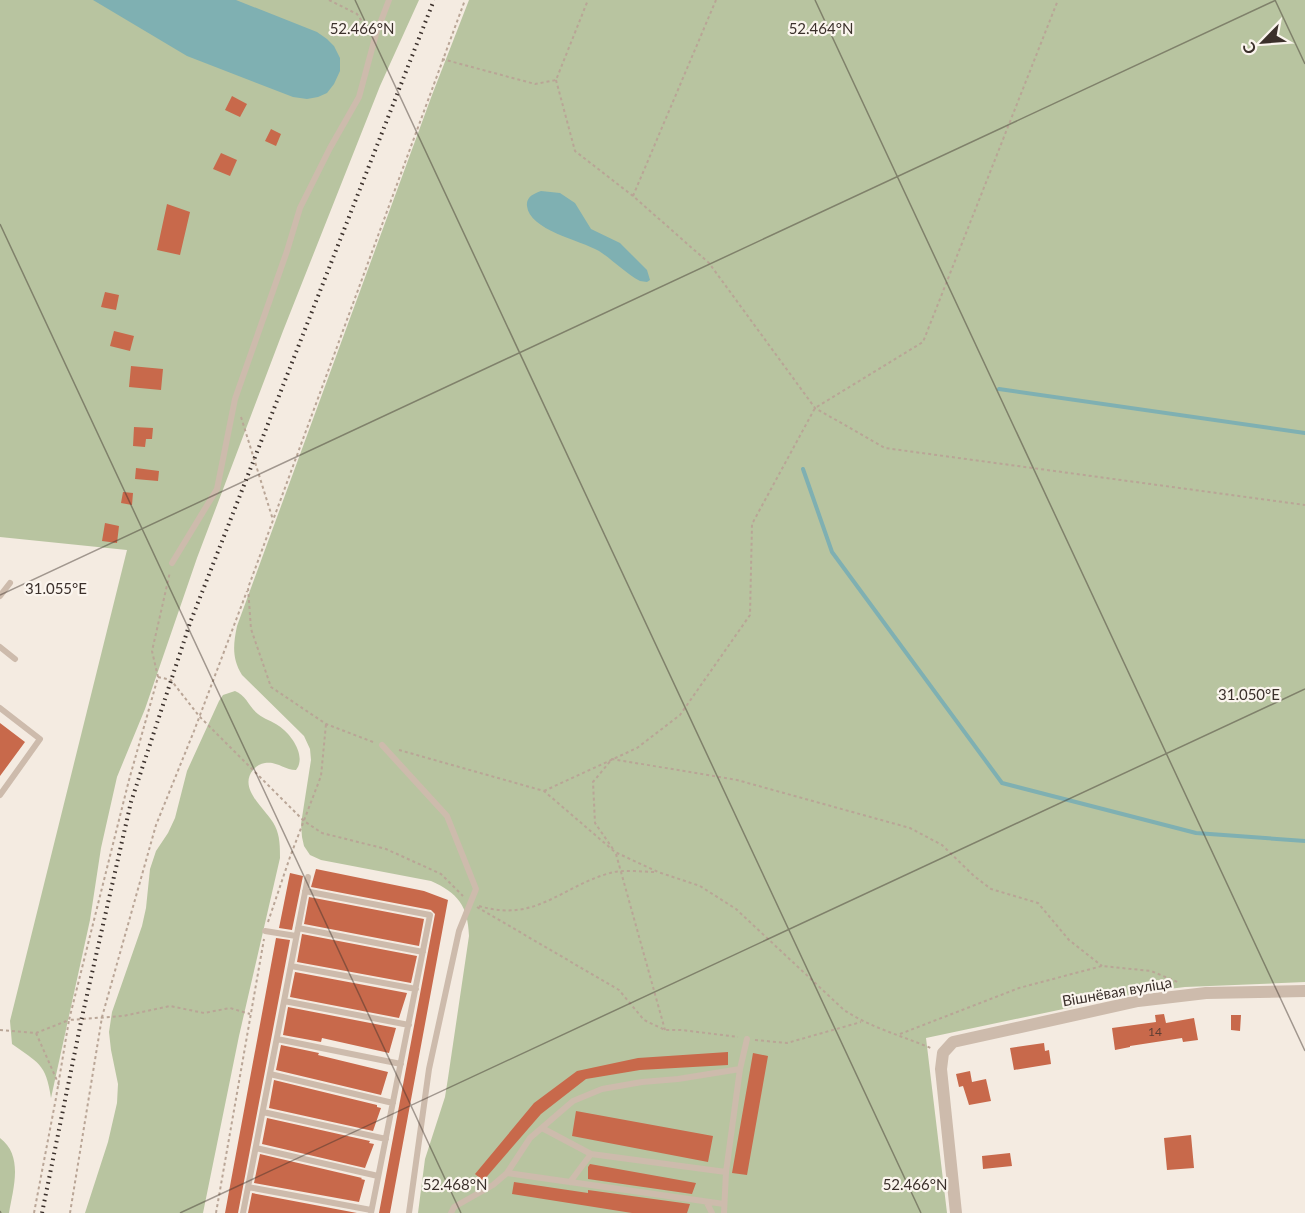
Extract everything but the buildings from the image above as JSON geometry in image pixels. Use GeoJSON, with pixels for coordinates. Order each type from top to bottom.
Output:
{"type":"FeatureCollection","features":[{"type":"Feature","properties":{"kind":"street","name":"Вішнёвая вуліца"},"geometry":{"type":"LineString","coordinates":[[944,1053],[953,1042],[962,1039],[1138,1001],[1206,993],[1305,992]]}},
{"type":"Feature","properties":{"kind":"street"},"geometry":{"type":"LineString","coordinates":[[944,1053],[941,1069],[956,1213]]}},
{"type":"Feature","properties":{"kind":"lane"},"geometry":{"type":"LineString","coordinates":[[172,563],[217,489],[235,399],[300,208],[359,97],[376,34],[389,0]]}},
{"type":"Feature","properties":{"kind":"lane"},"geometry":{"type":"LineString","coordinates":[[0,596],[10,584]]}},
{"type":"Feature","properties":{"kind":"lane"},"geometry":{"type":"LineString","coordinates":[[0,647],[15,659]]}},
{"type":"Feature","properties":{"kind":"lane"},"geometry":{"type":"LineString","coordinates":[[0,708],[40,739],[0,795]]}},
{"type":"Feature","properties":{"kind":"lane"},"geometry":{"type":"LineString","coordinates":[[382,745],[447,816],[476,889],[459,930],[429,1069],[409,1213]]}},
{"type":"Feature","properties":{"kind":"lane"},"geometry":{"type":"LineString","coordinates":[[243,1213],[308,876]]}},
{"type":"Feature","properties":{"kind":"lane"},"geometry":{"type":"LineString","coordinates":[[248,1187],[371,1212],[416,989],[430,915],[305,891]]}},
{"type":"Feature","properties":{"kind":"lane"},"geometry":{"type":"LineString","coordinates":[[298,928],[423,952]]}},
{"type":"Feature","properties":{"kind":"lane"},"geometry":{"type":"LineString","coordinates":[[265,931],[296,936]]}},
{"type":"Feature","properties":{"kind":"lane"},"geometry":{"type":"LineString","coordinates":[[291,966],[416,989]]}},
{"type":"Feature","properties":{"kind":"lane"},"geometry":{"type":"LineString","coordinates":[[284,1002],[409,1025]]}},
{"type":"Feature","properties":{"kind":"lane"},"geometry":{"type":"LineString","coordinates":[[724,1213],[726,1172],[740,1069],[747,1038]]}},
{"type":"Feature","properties":{"kind":"lane"},"geometry":{"type":"LineString","coordinates":[[277,1039],[401,1064]]}},
{"type":"Feature","properties":{"kind":"lane"},"geometry":{"type":"LineString","coordinates":[[451,1213],[454,1207],[493,1185],[507,1173],[530,1138],[573,1101],[602,1089],[740,1069]]}},
{"type":"Feature","properties":{"kind":"lane"},"geometry":{"type":"LineString","coordinates":[[270,1074],[393,1103]]}},
{"type":"Feature","properties":{"kind":"lane"},"geometry":{"type":"LineString","coordinates":[[263,1112],[386,1139]]}},
{"type":"Feature","properties":{"kind":"lane"},"geometry":{"type":"LineString","coordinates":[[542,1128],[591,1154],[726,1172]]}},
{"type":"Feature","properties":{"kind":"lane"},"geometry":{"type":"LineString","coordinates":[[256,1149],[378,1176]]}},
{"type":"Feature","properties":{"kind":"lane"},"geometry":{"type":"LineString","coordinates":[[570,1182],[591,1154]]}},
{"type":"Feature","properties":{"kind":"lane"},"geometry":{"type":"LineString","coordinates":[[507,1173],[724,1204]]}},
{"type":"Feature","properties":{"kind":"lane"},"geometry":{"type":"LineString","coordinates":[[706,1203],[712,1213]]}},
{"type":"Feature","properties":{"kind":"path"},"geometry":{"type":"LineString","coordinates":[[328,0],[357,14],[368,30],[376,34]]}},
{"type":"Feature","properties":{"kind":"path"},"geometry":{"type":"LineString","coordinates":[[70,1213],[102,1017],[156,825],[248,588],[441,59],[465,0]]}},
{"type":"Feature","properties":{"kind":"path"},"geometry":{"type":"LineString","coordinates":[[588,0],[556,80],[575,151],[633,196],[709,263],[815,408],[885,448],[1305,505]]}},
{"type":"Feature","properties":{"kind":"path"},"geometry":{"type":"LineString","coordinates":[[633,196],[716,0]]}},
{"type":"Feature","properties":{"kind":"path"},"geometry":{"type":"LineString","coordinates":[[544,791],[637,747],[680,715],[750,615],[752,524],[815,408],[923,342],[1058,0]]}},
{"type":"Feature","properties":{"kind":"path"},"geometry":{"type":"LineString","coordinates":[[441,59],[535,84],[556,80]]}},
{"type":"Feature","properties":{"kind":"path"},"geometry":{"type":"LineString","coordinates":[[235,399],[273,520]]}},
{"type":"Feature","properties":{"kind":"path"},"geometry":{"type":"LineString","coordinates":[[34,1213],[69,1020],[129,780],[158,677],[152,651],[172,563]]}},
{"type":"Feature","properties":{"kind":"path"},"geometry":{"type":"LineString","coordinates":[[248,588],[251,629],[271,687],[326,724],[382,745],[544,791],[615,852],[658,872],[681,878],[718,896],[736,909],[827,996],[861,1022],[900,1034],[944,1053]]}},
{"type":"Feature","properties":{"kind":"path"},"geometry":{"type":"LineString","coordinates":[[158,677],[171,680],[199,716],[304,821],[322,833],[386,849],[441,874],[470,903],[619,990],[644,1020],[665,1030],[682,1030],[787,1043],[861,1022]]}},
{"type":"Feature","properties":{"kind":"path"},"geometry":{"type":"LineString","coordinates":[[216,1213],[265,931],[321,776],[326,724]]}},
{"type":"Feature","properties":{"kind":"path"},"geometry":{"type":"LineString","coordinates":[[612,759],[593,782],[595,822],[615,852],[665,1030]]}},
{"type":"Feature","properties":{"kind":"path"},"geometry":{"type":"LineString","coordinates":[[612,759],[737,780],[910,828],[942,845],[991,889],[1038,903],[1069,940],[1102,966]]}},
{"type":"Feature","properties":{"kind":"path"},"geometry":{"type":"LineString","coordinates":[[470,903],[511,912],[535,908],[611,872],[658,872]]}},
{"type":"Feature","properties":{"kind":"path"},"geometry":{"type":"LineString","coordinates":[[900,1034],[1019,988],[1102,966],[1151,971],[1184,984]]}},
{"type":"Feature","properties":{"kind":"path"},"geometry":{"type":"LineString","coordinates":[[0,1030],[36,1033],[69,1020],[123,1016],[170,1006],[204,1013],[230,1008],[250,1014]]}},
{"type":"Feature","properties":{"kind":"path"},"geometry":{"type":"LineString","coordinates":[[36,1033],[59,1085]]}},
{"type":"Feature","properties":{"kind":"green space"},"geometry":{"type":"Polygon","coordinates":[[[0,0],[419,0],[380,86],[283,331],[197,558],[145,709],[117,777],[101,848],[90,920],[51,1098],[46,1077],[39,1065],[12,1044],[10,1021],[127,550],[0,537],[0,0]]]}},
{"type":"Feature","properties":{"kind":"green space"},"geometry":{"type":"Polygon","coordinates":[[[469,0],[1305,0],[1305,982],[1185,987],[1144,992],[926,1038],[947,1213],[418,1213],[425,1159],[445,1097],[469,936],[464,909],[448,890],[431,881],[321,860],[310,855],[304,846],[301,824],[311,760],[310,749],[304,736],[242,675],[236,663],[234,646],[237,626],[469,0]]]}},
{"type":"Feature","properties":{"kind":"green space"},"geometry":{"type":"Polygon","coordinates":[[[235,691],[242,695],[258,714],[288,734],[300,758],[296,770],[265,763],[255,767],[249,777],[249,785],[255,800],[277,830],[280,858],[239,1036],[203,1213],[85,1213],[108,1142],[117,1103],[118,1084],[109,1032],[112,1012],[142,926],[150,869],[156,851],[175,818],[187,771],[219,701],[223,695],[235,691]]]}},
{"type":"Feature","properties":{"kind":"green space"},"geometry":{"type":"Polygon","coordinates":[[[0,1138],[7,1145],[14,1163],[14,1183],[9,1213],[0,1213],[0,1138]]]}},
{"type":"Feature","properties":{"kind":"water"},"geometry":{"type":"Polygon","coordinates":[[[93,0],[236,0],[317,32],[334,46],[340,58],[340,71],[327,93],[307,99],[293,97],[187,56],[93,0]]]}},
{"type":"Feature","properties":{"kind":"water"},"geometry":{"type":"Polygon","coordinates":[[[541,191],[560,193],[575,203],[591,229],[620,243],[647,270],[650,280],[640,281],[599,251],[536,222],[530,214],[527,203],[531,196],[541,191]]]}},
{"type":"Feature","properties":{"kind":"waterway"},"geometry":{"type":"LineString","coordinates":[[999,389],[1305,433]]}},
{"type":"Feature","properties":{"kind":"waterway"},"geometry":{"type":"LineString","coordinates":[[803,469],[832,552],[1002,783],[1196,833],[1305,841]]}},
{"type":"Feature","properties":{"kind":"railway"},"geometry":{"type":"LineString","coordinates":[[42,1213],[82,1017],[131,802],[190,623],[434,0]]}}]}
